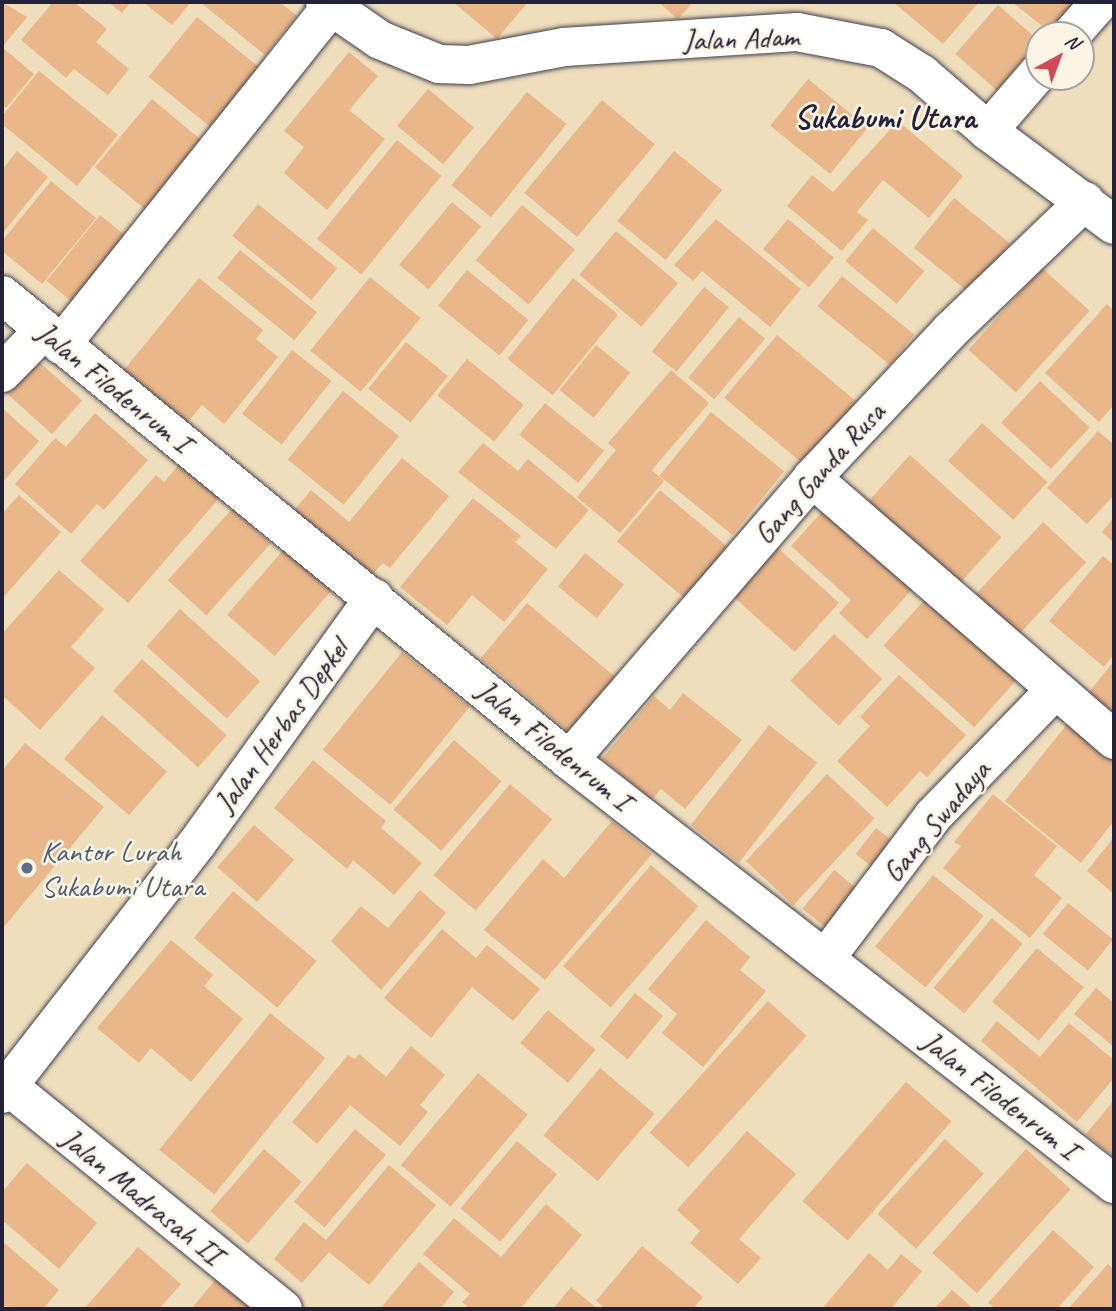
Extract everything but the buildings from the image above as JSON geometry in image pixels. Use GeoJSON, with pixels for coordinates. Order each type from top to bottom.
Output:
{"type":"FeatureCollection","features":[{"type":"Feature","properties":{"kind":"street"},"geometry":{"type":"LineString","coordinates":[[1083,21],[1100,2]]}},
{"type":"Feature","properties":{"kind":"street"},"geometry":{"type":"LineString","coordinates":[[2,373],[53,337],[328,4]]}},
{"type":"Feature","properties":{"kind":"street","name":"Jalan Adam"},"geometry":{"type":"LineString","coordinates":[[328,4],[380,40],[439,64],[469,65],[564,47],[797,33],[881,48],[922,74],[988,131],[1114,225]]}},
{"type":"Feature","properties":{"kind":"street"},"geometry":{"type":"LineString","coordinates":[[988,131],[1025,88]]}},
{"type":"Feature","properties":{"kind":"street","name":"Gang Ganda Rusa"},"geometry":{"type":"LineString","coordinates":[[569,760],[812,478],[951,330],[1085,201]]}},
{"type":"Feature","properties":{"kind":"street","name":"Jalan Filodenrum I"},"geometry":{"type":"LineString","coordinates":[[2,295],[569,760],[1114,1184]]}},
{"type":"Feature","properties":{"kind":"street"},"geometry":{"type":"LineString","coordinates":[[812,478],[1114,740]]}},
{"type":"Feature","properties":{"kind":"street","name":"Jalan Herbas Depkel"},"geometry":{"type":"LineString","coordinates":[[4,1087],[198,842],[373,598]]}},
{"type":"Feature","properties":{"kind":"street","name":"Gang Swadaya"},"geometry":{"type":"LineString","coordinates":[[825,959],[933,816],[1055,690]]}},
{"type":"Feature","properties":{"kind":"street","name":"Jalan Madrasah II"},"geometry":{"type":"LineString","coordinates":[[4,1087],[283,1309]]}},
{"type":"Feature","properties":{"kind":"place","name":"Kantor Lurah Sukabumi Utara"},"geometry":{"type":"Point","coordinates":[27,868]}},
{"type":"Feature","properties":{"kind":"district","name":"Sukabumi Utara"},"geometry":{"type":"Point","coordinates":[885,118]}}]}
